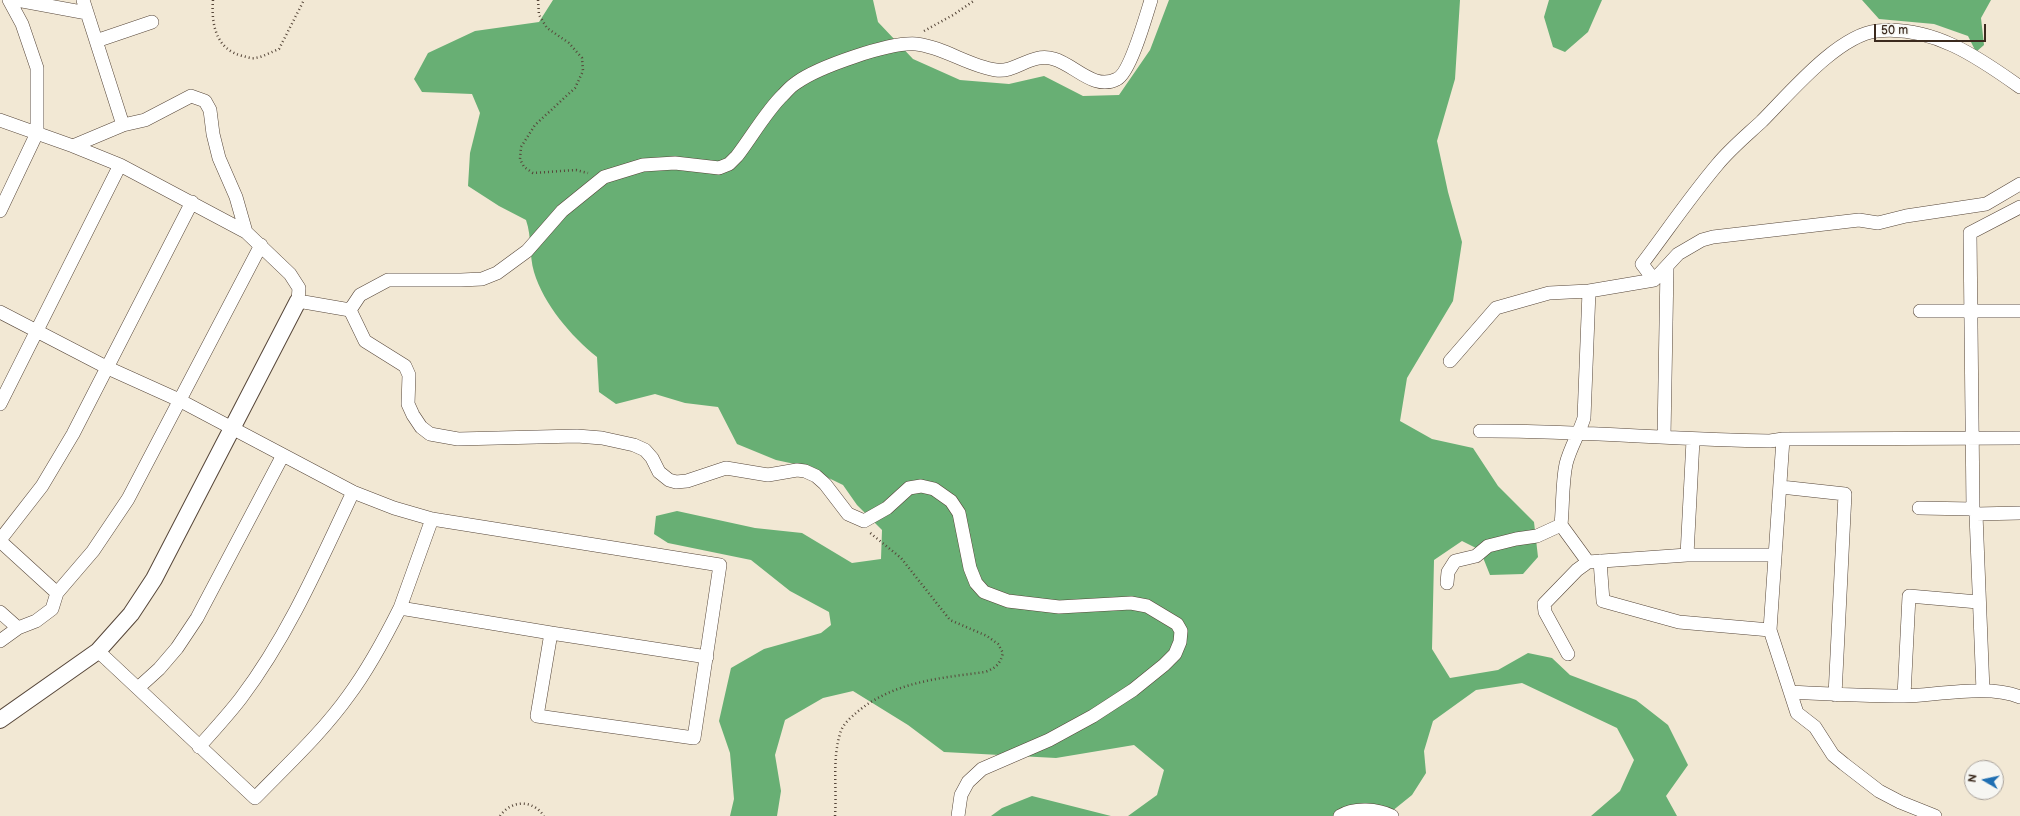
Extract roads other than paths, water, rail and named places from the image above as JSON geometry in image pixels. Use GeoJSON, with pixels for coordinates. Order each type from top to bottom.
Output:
{"type":"FeatureCollection","features":[{"type":"Feature","properties":{"kind":"street"},"geometry":{"type":"LineString","coordinates":[[1,208],[37,133],[37,68],[22,24],[9,0]]}},
{"type":"Feature","properties":{"kind":"street"},"geometry":{"type":"LineString","coordinates":[[17,0],[87,13]]}},
{"type":"Feature","properties":{"kind":"street"},"geometry":{"type":"LineString","coordinates":[[83,0],[123,125]]}},
{"type":"Feature","properties":{"kind":"street"},"geometry":{"type":"LineString","coordinates":[[350,310],[360,295],[388,280],[482,279],[497,273],[527,251],[562,211],[604,177],[651,164],[675,163],[719,168],[728,164],[737,156],[781,97],[796,83],[852,57],[900,45],[916,44],[931,47],[976,65],[997,70],[1010,69],[1036,58],[1052,58],[1068,64],[1095,81],[1108,82],[1118,79],[1129,66],[1151,0]]}},
{"type":"Feature","properties":{"kind":"street"},"geometry":{"type":"LineString","coordinates":[[96,41],[152,22]]}},
{"type":"Feature","properties":{"kind":"street"},"geometry":{"type":"LineString","coordinates":[[1654,280],[1642,264],[1717,164],[1827,57],[1851,40],[1876,31],[1897,31],[1939,38],[1979,58],[2020,87]]}},
{"type":"Feature","properties":{"kind":"street"},"geometry":{"type":"LineString","coordinates":[[73,146],[123,125],[145,120],[190,96],[205,101],[210,110],[213,134],[219,158],[236,197],[246,232]]}},
{"type":"Feature","properties":{"kind":"street"},"geometry":{"type":"LineString","coordinates":[[0,120],[73,146],[120,165],[246,232],[262,245],[293,278],[299,288],[298,301],[154,579],[131,614],[98,651],[0,720]]}},
{"type":"Feature","properties":{"kind":"street"},"geometry":{"type":"LineString","coordinates":[[0,404],[120,165]]}},
{"type":"Feature","properties":{"kind":"street"},"geometry":{"type":"LineString","coordinates":[[1450,361],[1496,308],[1549,293],[1589,292],[1654,280],[1678,254],[1702,240],[1713,237],[1859,220],[1878,223],[1906,216],[1986,204],[2020,184]]}},
{"type":"Feature","properties":{"kind":"street"},"geometry":{"type":"LineString","coordinates":[[57,593],[0,540],[42,486],[74,434],[192,202]]}},
{"type":"Feature","properties":{"kind":"street"},"geometry":{"type":"LineString","coordinates":[[1983,691],[1971,438],[1970,233],[2020,206]]}},
{"type":"Feature","properties":{"kind":"street"},"geometry":{"type":"LineString","coordinates":[[0,641],[18,628],[36,621],[52,609],[57,593],[93,551],[128,499],[262,245]]}},
{"type":"Feature","properties":{"kind":"street"},"geometry":{"type":"LineString","coordinates":[[1664,437],[1667,267]]}},
{"type":"Feature","properties":{"kind":"street"},"geometry":{"type":"LineString","coordinates":[[1589,292],[1584,418],[1579,434],[1570,449],[1566,466],[1561,525],[1594,562],[1603,601],[1679,622],[1770,630]]}},
{"type":"Feature","properties":{"kind":"street"},"geometry":{"type":"LineString","coordinates":[[298,301],[350,310]]}},
{"type":"Feature","properties":{"kind":"street"},"geometry":{"type":"LineString","coordinates":[[350,310],[365,341],[405,366],[409,375],[408,404],[412,415],[430,434],[458,439],[577,436],[634,445],[645,450],[652,458],[659,472],[669,480],[676,482],[687,481],[726,468],[768,475],[797,470],[805,471],[816,476],[825,484],[848,514],[864,521],[887,508],[909,488],[921,486],[934,489],[952,501],[959,513],[970,568],[976,582],[984,592],[1008,601],[1059,607],[1131,603],[1147,606],[1177,624],[1181,631],[1180,642],[1175,654],[1164,665],[1133,690],[1093,716],[1049,740],[982,769],[968,782],[961,795],[958,806],[958,816]]}},
{"type":"Feature","properties":{"kind":"street"},"geometry":{"type":"LineString","coordinates":[[1920,311],[2020,311]]}},
{"type":"Feature","properties":{"kind":"street"},"geometry":{"type":"LineString","coordinates":[[0,312],[108,368],[179,400],[354,492],[394,508],[432,520],[720,566],[694,738],[537,716],[551,633]]}},
{"type":"Feature","properties":{"kind":"street"},"geometry":{"type":"LineString","coordinates":[[1480,431],[1664,437],[1693,440],[1770,441],[1783,439],[2020,438]]}},
{"type":"Feature","properties":{"kind":"street"},"geometry":{"type":"LineString","coordinates":[[1783,439],[1781,487],[1770,630],[1797,712],[1814,727],[1833,755],[1879,790],[1900,802],[1935,816]]}},
{"type":"Feature","properties":{"kind":"street"},"geometry":{"type":"LineString","coordinates":[[1687,555],[1693,440]]}},
{"type":"Feature","properties":{"kind":"street"},"geometry":{"type":"LineString","coordinates":[[138,688],[159,669],[177,648],[198,618],[283,455]]}},
{"type":"Feature","properties":{"kind":"street"},"geometry":{"type":"LineString","coordinates":[[1781,487],[1845,494],[1835,695]]}},
{"type":"Feature","properties":{"kind":"street"},"geometry":{"type":"LineString","coordinates":[[199,747],[241,698],[270,654],[302,597],[354,492]]}},
{"type":"Feature","properties":{"kind":"street"},"geometry":{"type":"LineString","coordinates":[[1919,508],[2020,513]]}},
{"type":"Feature","properties":{"kind":"street"},"geometry":{"type":"LineString","coordinates":[[98,651],[254,798],[308,744],[349,695],[378,650],[400,608],[432,520]]}},
{"type":"Feature","properties":{"kind":"street"},"geometry":{"type":"LineString","coordinates":[[1447,583],[1448,572],[1454,561],[1476,556],[1488,546],[1516,539],[1537,536],[1561,525]]}},
{"type":"Feature","properties":{"kind":"street"},"geometry":{"type":"LineString","coordinates":[[1568,654],[1545,612],[1544,604],[1577,570],[1594,562],[1687,555],[1775,555]]}},
{"type":"Feature","properties":{"kind":"street"},"geometry":{"type":"LineString","coordinates":[[1904,696],[1910,596],[1978,602]]}},
{"type":"Feature","properties":{"kind":"street"},"geometry":{"type":"LineString","coordinates":[[400,608],[707,657]]}},
{"type":"Feature","properties":{"kind":"street"},"geometry":{"type":"LineString","coordinates":[[0,612],[18,628]]}},
{"type":"Feature","properties":{"kind":"street"},"geometry":{"type":"LineString","coordinates":[[1790,692],[1835,695],[1904,696],[1983,691],[2014,694],[2020,697]]}},
{"type":"Feature","properties":{"kind":"street"},"geometry":{"type":"LineString","coordinates":[[1340,816],[1358,810],[1372,810],[1392,816]]}}]}
